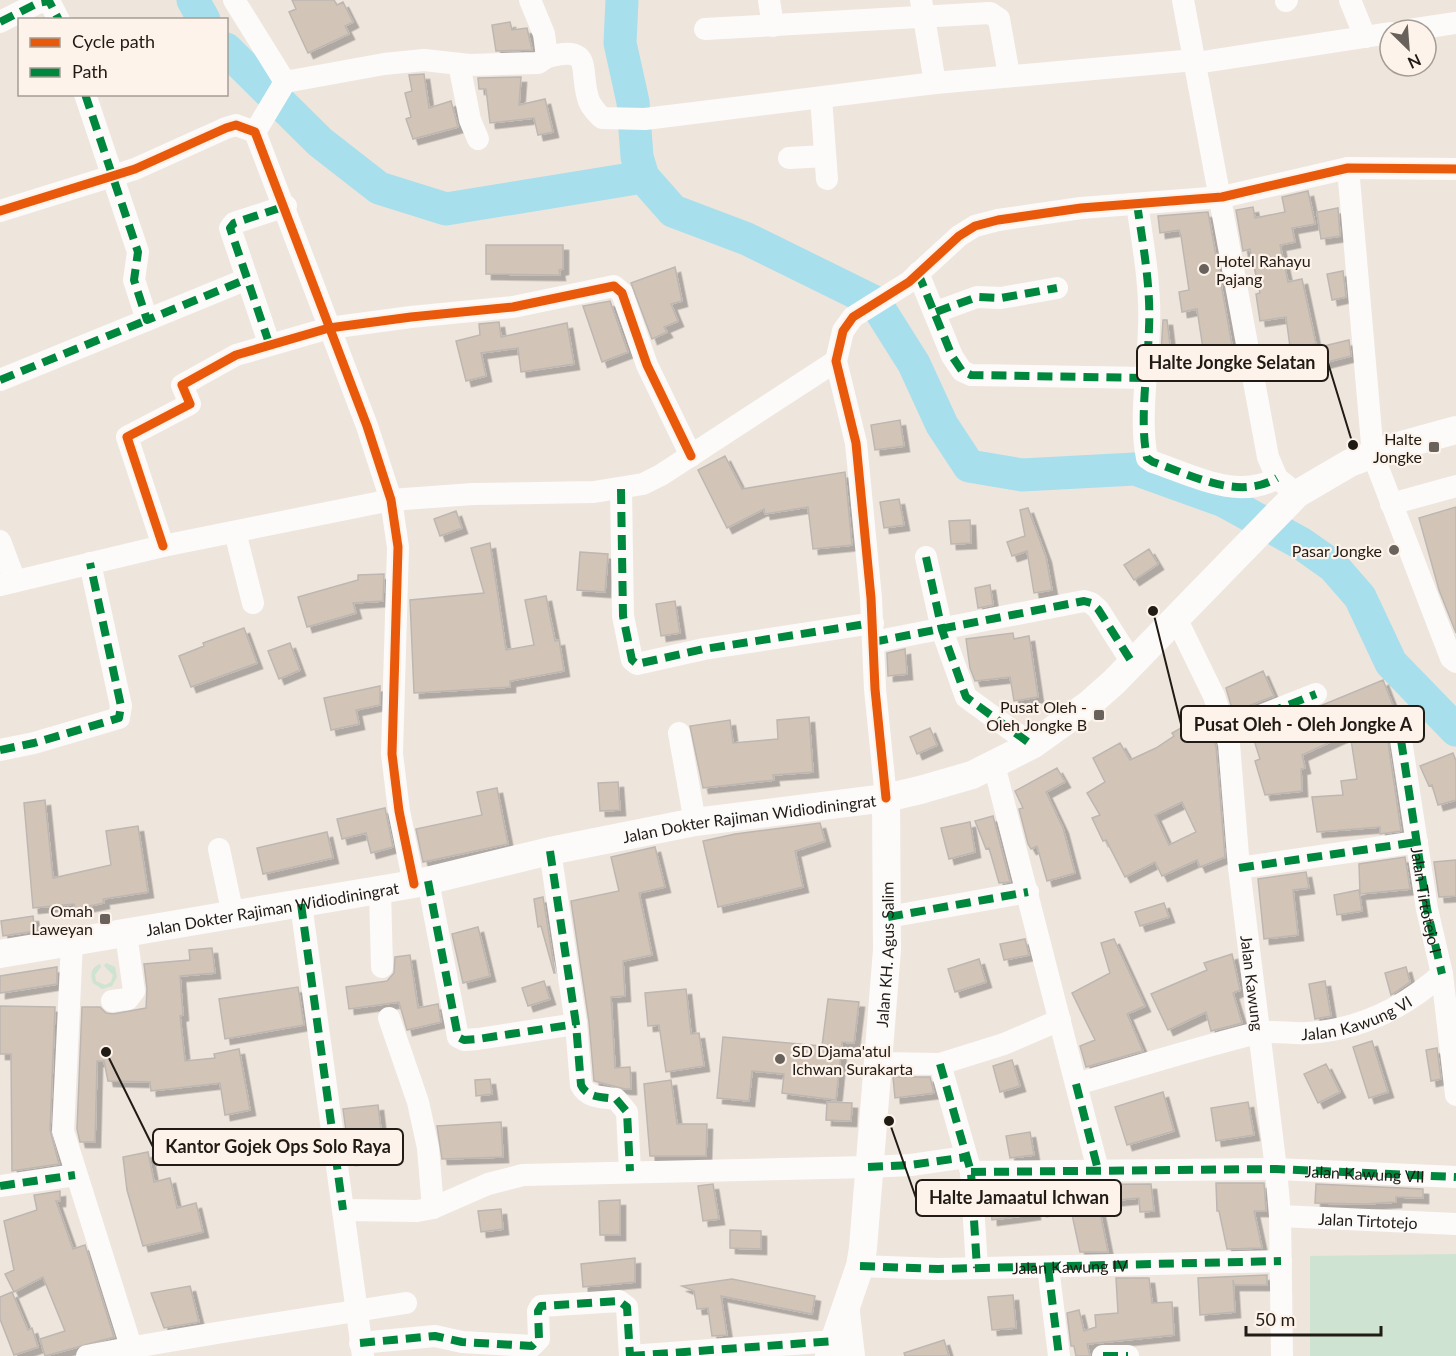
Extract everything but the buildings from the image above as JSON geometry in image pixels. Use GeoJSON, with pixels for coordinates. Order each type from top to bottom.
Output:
{"type":"FeatureCollection","features":[{"type":"Feature","properties":{"kind":"main road","name":"Jalan Dokter Rajiman Widiodiningrat"},"geometry":{"type":"LineString","coordinates":[[0,954],[421,883],[550,851],[696,822],[886,798],[954,781],[994,765],[1032,745],[1088,705],[1133,664],[1228,567],[1286,493],[1373,454],[1456,430]]}},
{"type":"Feature","properties":{"kind":"main road","name":"Jalan KH. Agus Salim"},"geometry":{"type":"LineString","coordinates":[[839,1351],[848,1302],[860,1266],[878,1063],[888,917],[886,798]]}},
{"type":"Feature","properties":{"kind":"street"},"geometry":{"type":"LineString","coordinates":[[234,0],[283,85]]}},
{"type":"Feature","properties":{"kind":"street"},"geometry":{"type":"LineString","coordinates":[[530,0],[544,34],[547,57]]}},
{"type":"Feature","properties":{"kind":"street"},"geometry":{"type":"LineString","coordinates":[[769,0],[773,26]]}},
{"type":"Feature","properties":{"kind":"street"},"geometry":{"type":"LineString","coordinates":[[1183,0],[1222,197],[1268,457],[1286,493]]}},
{"type":"Feature","properties":{"kind":"street"},"geometry":{"type":"LineString","coordinates":[[1350,0],[1365,37]]}},
{"type":"Feature","properties":{"kind":"street"},"geometry":{"type":"LineString","coordinates":[[0,22],[38,3],[49,1],[58,18]]}},
{"type":"Feature","properties":{"kind":"street"},"geometry":{"type":"LineString","coordinates":[[923,9],[935,83]]}},
{"type":"Feature","properties":{"kind":"street"},"geometry":{"type":"LineString","coordinates":[[705,29],[773,26],[923,9],[994,13],[999,19],[1009,75]]}},
{"type":"Feature","properties":{"kind":"street"},"geometry":{"type":"LineString","coordinates":[[1438,25],[1456,22]]}},
{"type":"Feature","properties":{"kind":"street"},"geometry":{"type":"LineString","coordinates":[[258,127],[283,85],[394,63],[424,60],[459,64],[524,65],[538,63],[547,57],[565,52],[573,53],[580,58],[586,77],[588,99],[602,118],[645,118],[1009,75],[1195,62],[1378,35]]}},
{"type":"Feature","properties":{"kind":"street"},"geometry":{"type":"LineString","coordinates":[[459,64],[470,120],[478,139]]}},
{"type":"Feature","properties":{"kind":"street"},"geometry":{"type":"LineString","coordinates":[[86,96],[138,252],[134,280],[147,320]]}},
{"type":"Feature","properties":{"kind":"street"},"geometry":{"type":"LineString","coordinates":[[821,98],[827,179]]}},
{"type":"Feature","properties":{"kind":"street"},"geometry":{"type":"LineString","coordinates":[[0,212],[114,176],[236,124],[258,127]]}},
{"type":"Feature","properties":{"kind":"street"},"geometry":{"type":"LineString","coordinates":[[258,127],[329,328],[367,426],[391,500],[398,566],[392,754],[399,811],[421,883],[458,1037],[464,1040],[478,1039],[576,1024]]}},
{"type":"Feature","properties":{"kind":"street"},"geometry":{"type":"LineString","coordinates":[[789,158],[825,156]]}},
{"type":"Feature","properties":{"kind":"street"},"geometry":{"type":"LineString","coordinates":[[1348,168],[1373,454],[1451,658],[1456,662]]}},
{"type":"Feature","properties":{"kind":"street"},"geometry":{"type":"LineString","coordinates":[[886,798],[856,443],[836,361],[843,331],[861,310],[911,280],[959,236],[975,226],[1029,214],[1222,197],[1274,186],[1325,171],[1348,168],[1456,170]]}},
{"type":"Feature","properties":{"kind":"street"},"geometry":{"type":"LineString","coordinates":[[1137,204],[1148,278],[1146,454],[1153,462],[1245,489],[1265,485],[1286,493]]}},
{"type":"Feature","properties":{"kind":"street"},"geometry":{"type":"LineString","coordinates":[[269,343],[231,225],[286,206]]}},
{"type":"Feature","properties":{"kind":"street"},"geometry":{"type":"LineString","coordinates":[[0,380],[247,279]]}},
{"type":"Feature","properties":{"kind":"street"},"geometry":{"type":"LineString","coordinates":[[911,280],[936,312],[952,356],[962,371],[971,375],[1146,378]]}},
{"type":"Feature","properties":{"kind":"street"},"geometry":{"type":"LineString","coordinates":[[163,546],[127,437],[190,404],[182,385],[236,355],[269,343],[329,328],[411,316],[513,307],[614,286],[622,294],[647,365],[691,456]]}},
{"type":"Feature","properties":{"kind":"street"},"geometry":{"type":"LineString","coordinates":[[936,312],[977,297],[1001,298],[1057,288]]}},
{"type":"Feature","properties":{"kind":"street"},"geometry":{"type":"LineString","coordinates":[[0,541],[8,583],[163,546],[391,500],[621,489],[643,484],[691,456],[836,361]]}},
{"type":"Feature","properties":{"kind":"street"},"geometry":{"type":"LineString","coordinates":[[1391,504],[1456,486]]}},
{"type":"Feature","properties":{"kind":"street"},"geometry":{"type":"LineString","coordinates":[[621,489],[623,616],[632,660],[637,664],[704,649],[873,632],[942,630],[1084,601],[1091,603],[1133,664]]}},
{"type":"Feature","properties":{"kind":"street"},"geometry":{"type":"LineString","coordinates":[[235,532],[253,603]]}},
{"type":"Feature","properties":{"kind":"street"},"geometry":{"type":"LineString","coordinates":[[926,557],[942,630],[966,697],[1032,745]]}},
{"type":"Feature","properties":{"kind":"street"},"geometry":{"type":"LineString","coordinates":[[0,750],[34,743],[119,718],[121,706],[90,563]]}},
{"type":"Feature","properties":{"kind":"street","name":"Jalan Kawung"},"geometry":{"type":"LineString","coordinates":[[1177,620],[1214,696],[1225,730],[1231,762],[1239,868],[1261,1032],[1276,1169],[1280,1216],[1282,1356]]}},
{"type":"Feature","properties":{"kind":"street"},"geometry":{"type":"LineString","coordinates":[[1225,730],[1316,694]]}},
{"type":"Feature","properties":{"kind":"street"},"geometry":{"type":"LineString","coordinates":[[679,733],[696,822]]}},
{"type":"Feature","properties":{"kind":"street","name":"Jalan Tirtotejo I"},"geometry":{"type":"LineString","coordinates":[[1401,740],[1427,909],[1449,972],[1456,1095]]}},
{"type":"Feature","properties":{"kind":"street"},"geometry":{"type":"LineString","coordinates":[[994,765],[1098,1170]]}},
{"type":"Feature","properties":{"kind":"street"},"geometry":{"type":"LineString","coordinates":[[1239,868],[1417,842]]}},
{"type":"Feature","properties":{"kind":"street"},"geometry":{"type":"LineString","coordinates":[[219,849],[233,915]]}},
{"type":"Feature","properties":{"kind":"street"},"geometry":{"type":"LineString","coordinates":[[550,851],[584,1092],[616,1099],[627,1112],[630,1171]]}},
{"type":"Feature","properties":{"kind":"street"},"geometry":{"type":"LineString","coordinates":[[380,890],[382,967]]}},
{"type":"Feature","properties":{"kind":"street"},"geometry":{"type":"LineString","coordinates":[[888,917],[1028,892]]}},
{"type":"Feature","properties":{"kind":"street"},"geometry":{"type":"LineString","coordinates":[[301,904],[361,1349],[435,1336],[462,1342],[532,1346],[539,1339],[538,1311],[541,1306],[619,1301],[627,1307],[630,1356],[839,1351]]}},
{"type":"Feature","properties":{"kind":"street"},"geometry":{"type":"LineString","coordinates":[[111,1002],[128,999],[134,991],[126,934]]}},
{"type":"Feature","properties":{"kind":"street"},"geometry":{"type":"LineString","coordinates":[[72,943],[62,1115],[66,1147],[108,1266],[133,1351]]}},
{"type":"Feature","properties":{"kind":"street","name":"Jalan Kawung VI"},"geometry":{"type":"LineString","coordinates":[[1077,1084],[1261,1032],[1320,1032],[1358,1026],[1387,1014],[1449,972]]}},
{"type":"Feature","properties":{"kind":"street"},"geometry":{"type":"LineString","coordinates":[[390,1018],[417,1102],[428,1148],[433,1208]]}},
{"type":"Feature","properties":{"kind":"street"},"geometry":{"type":"LineString","coordinates":[[878,1063],[940,1064],[1004,1044],[1060,1020]]}},
{"type":"Feature","properties":{"kind":"street"},"geometry":{"type":"LineString","coordinates":[[940,1064],[968,1165],[977,1269]]}},
{"type":"Feature","properties":{"kind":"street","name":"Jalan Kawung VII"},"geometry":{"type":"LineString","coordinates":[[343,1210],[417,1211],[433,1208],[488,1184],[523,1175],[630,1171],[711,1172],[968,1165],[1098,1170],[1276,1169],[1456,1177]]}},
{"type":"Feature","properties":{"kind":"street"},"geometry":{"type":"LineString","coordinates":[[0,1186],[75,1175]]}},
{"type":"Feature","properties":{"kind":"street","name":"Jalan Tirtotejo"},"geometry":{"type":"LineString","coordinates":[[1280,1216],[1456,1224]]}},
{"type":"Feature","properties":{"kind":"street","name":"Jalan Kawung IV"},"geometry":{"type":"LineString","coordinates":[[860,1266],[977,1269],[1281,1261]]}},
{"type":"Feature","properties":{"kind":"street"},"geometry":{"type":"LineString","coordinates":[[1048,1267],[1059,1356]]}},
{"type":"Feature","properties":{"kind":"street"},"geometry":{"type":"LineString","coordinates":[[87,1356],[133,1351],[250,1325],[406,1303]]}},
{"type":"Feature","properties":{"kind":"street"},"geometry":{"type":"LineString","coordinates":[[1103,1356],[1128,1356]]}},
{"type":"Feature","properties":{"kind":"green space"},"geometry":{"type":"Polygon","coordinates":[[[106,963],[115,967],[117,977],[112,986],[102,989],[93,983],[92,974],[93,969],[100,964],[101,967],[95,975],[96,981],[105,985],[111,982],[113,975],[104,966],[106,963]]]}},
{"type":"Feature","properties":{"kind":"green space"},"geometry":{"type":"Polygon","coordinates":[[[1456,1254],[1456,1356],[1310,1356],[1310,1256],[1456,1254]]]}},
{"type":"Feature","properties":{"kind":"waterway"},"geometry":{"type":"LineString","coordinates":[[193,0],[203,18]]}},
{"type":"Feature","properties":{"kind":"waterway"},"geometry":{"type":"LineString","coordinates":[[622,0],[620,43],[633,102],[637,157],[643,177]]}},
{"type":"Feature","properties":{"kind":"waterway"},"geometry":{"type":"LineString","coordinates":[[228,51],[320,142],[379,188],[446,209],[643,177],[673,211],[747,239],[875,302],[914,364],[942,425],[969,466],[1022,475],[1135,469],[1224,501],[1302,544],[1333,566],[1360,597],[1391,663],[1456,730]]}},
{"type":"Feature","properties":{"kind":"marked path"},"geometry":{"type":"LineString","coordinates":[[0,22],[38,3],[49,1],[58,18]]}},
{"type":"Feature","properties":{"kind":"marked path"},"geometry":{"type":"LineString","coordinates":[[86,96],[138,252],[134,280],[147,320],[247,279]]}},
{"type":"Feature","properties":{"kind":"marked path"},"geometry":{"type":"LineString","coordinates":[[1137,204],[1149,297],[1144,411],[1147,458],[1215,484],[1247,487],[1277,478]]}},
{"type":"Feature","properties":{"kind":"marked path"},"geometry":{"type":"LineString","coordinates":[[269,343],[230,228],[234,223],[286,206]]}},
{"type":"Feature","properties":{"kind":"marked path"},"geometry":{"type":"LineString","coordinates":[[918,273],[952,356],[962,371],[971,375],[1145,378]]}},
{"type":"Feature","properties":{"kind":"marked path"},"geometry":{"type":"LineString","coordinates":[[936,312],[977,297],[1001,298],[1057,288]]}},
{"type":"Feature","properties":{"kind":"marked path"},"geometry":{"type":"LineString","coordinates":[[0,380],[147,320]]}},
{"type":"Feature","properties":{"kind":"marked path"},"geometry":{"type":"LineString","coordinates":[[621,489],[623,616],[632,660],[637,664],[704,649],[873,623]]}},
{"type":"Feature","properties":{"kind":"marked path"},"geometry":{"type":"LineString","coordinates":[[926,557],[942,630],[966,697],[1032,745]]}},
{"type":"Feature","properties":{"kind":"marked path"},"geometry":{"type":"LineString","coordinates":[[0,750],[34,743],[119,718],[121,706],[90,563]]}},
{"type":"Feature","properties":{"kind":"marked path"},"geometry":{"type":"LineString","coordinates":[[873,642],[1084,601],[1098,609],[1133,664]]}},
{"type":"Feature","properties":{"kind":"marked path"},"geometry":{"type":"LineString","coordinates":[[1225,730],[1316,694]]}},
{"type":"Feature","properties":{"kind":"marked path"},"geometry":{"type":"LineString","coordinates":[[1401,740],[1427,909],[1442,974]]}},
{"type":"Feature","properties":{"kind":"marked path"},"geometry":{"type":"LineString","coordinates":[[1239,868],[1417,842]]}},
{"type":"Feature","properties":{"kind":"marked path"},"geometry":{"type":"LineString","coordinates":[[550,851],[576,1024],[581,1085],[591,1095],[616,1099],[627,1112],[630,1171]]}},
{"type":"Feature","properties":{"kind":"marked path"},"geometry":{"type":"LineString","coordinates":[[428,881],[458,1037],[464,1040],[478,1039],[576,1024]]}},
{"type":"Feature","properties":{"kind":"marked path"},"geometry":{"type":"LineString","coordinates":[[888,917],[1028,892]]}},
{"type":"Feature","properties":{"kind":"marked path"},"geometry":{"type":"LineString","coordinates":[[301,904],[343,1210]]}},
{"type":"Feature","properties":{"kind":"marked path"},"geometry":{"type":"LineString","coordinates":[[940,1064],[971,1172],[977,1268]]}},
{"type":"Feature","properties":{"kind":"marked path"},"geometry":{"type":"LineString","coordinates":[[1076,1084],[1098,1170]]}},
{"type":"Feature","properties":{"kind":"marked path"},"geometry":{"type":"LineString","coordinates":[[868,1167],[911,1165],[966,1157]]}},
{"type":"Feature","properties":{"kind":"marked path"},"geometry":{"type":"LineString","coordinates":[[971,1172],[1276,1169],[1456,1177]]}},
{"type":"Feature","properties":{"kind":"marked path"},"geometry":{"type":"LineString","coordinates":[[0,1186],[75,1175]]}},
{"type":"Feature","properties":{"kind":"marked path"},"geometry":{"type":"LineString","coordinates":[[860,1266],[938,1269],[1281,1261]]}},
{"type":"Feature","properties":{"kind":"marked path"},"geometry":{"type":"LineString","coordinates":[[1048,1267],[1059,1356]]}},
{"type":"Feature","properties":{"kind":"marked path"},"geometry":{"type":"LineString","coordinates":[[360,1343],[435,1336],[462,1342],[532,1346],[539,1339],[538,1311],[541,1306],[619,1301],[627,1307],[630,1356]]}},
{"type":"Feature","properties":{"kind":"marked path"},"geometry":{"type":"LineString","coordinates":[[630,1356],[834,1341]]}},
{"type":"Feature","properties":{"kind":"marked path"},"geometry":{"type":"LineString","coordinates":[[1103,1356],[1128,1356]]}},
{"type":"Feature","properties":{"kind":"cycle path"},"geometry":{"type":"LineString","coordinates":[[0,211],[135,169],[226,128],[236,125],[255,132],[367,426],[391,500],[398,547],[392,754],[399,811],[414,884]]}},
{"type":"Feature","properties":{"kind":"cycle path"},"geometry":{"type":"LineString","coordinates":[[886,798],[875,689],[871,598],[856,443],[836,361],[843,331],[853,317],[909,282],[959,236],[975,226],[998,220],[1081,208],[1222,197],[1348,168],[1456,169]]}},
{"type":"Feature","properties":{"kind":"cycle path"},"geometry":{"type":"LineString","coordinates":[[163,546],[127,437],[190,404],[182,385],[236,355],[329,328],[513,307],[614,286],[622,293],[647,365],[691,456]]}},
{"type":"Feature","properties":{"kind":"place","name":"Hotel Rahayu Pajang"},"geometry":{"type":"Point","coordinates":[1204,269]}},
{"type":"Feature","properties":{"kind":"place","name":"Halte Jongke Selatan"},"geometry":{"type":"Point","coordinates":[1353,445]}},
{"type":"Feature","properties":{"kind":"place","name":"Halte Jongke"},"geometry":{"type":"Point","coordinates":[1434,447]}},
{"type":"Feature","properties":{"kind":"place","name":"Pasar Jongke"},"geometry":{"type":"Point","coordinates":[1394,550]}},
{"type":"Feature","properties":{"kind":"place","name":"Pusat Oleh - Oleh Jongke A"},"geometry":{"type":"Point","coordinates":[1153,611]}},
{"type":"Feature","properties":{"kind":"place","name":"Pusat Oleh - Oleh Jongke B"},"geometry":{"type":"Point","coordinates":[1099,715]}},
{"type":"Feature","properties":{"kind":"place","name":"Omah Laweyan"},"geometry":{"type":"Point","coordinates":[105,919]}},
{"type":"Feature","properties":{"kind":"place","name":"Kantor Gojek Ops Solo Raya"},"geometry":{"type":"Point","coordinates":[106,1052]}},
{"type":"Feature","properties":{"kind":"place","name":"SD Djama'atul Ichwan Surakarta"},"geometry":{"type":"Point","coordinates":[780,1059]}},
{"type":"Feature","properties":{"kind":"place","name":"Halte Jamaatul Ichwan"},"geometry":{"type":"Point","coordinates":[889,1121]}}]}
